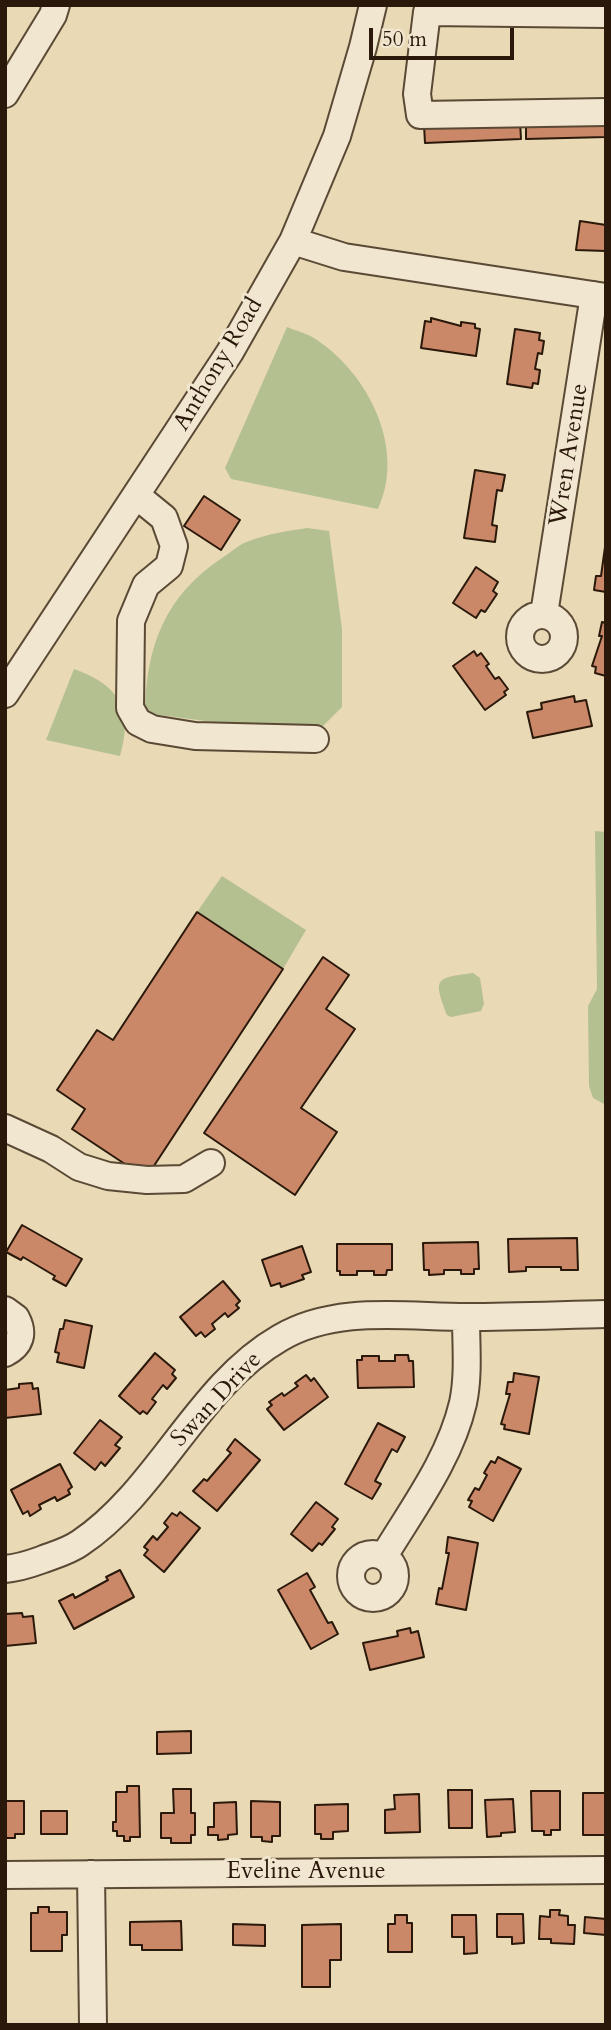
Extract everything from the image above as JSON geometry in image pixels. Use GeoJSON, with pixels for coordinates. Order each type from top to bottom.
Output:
{"type":"FeatureCollection","features":[{"type":"Feature","properties":{"kind":"street"},"geometry":{"type":"LineString","coordinates":[[5,94],[53,15],[56,5]]}},
{"type":"Feature","properties":{"kind":"street","name":"Anthony Road"},"geometry":{"type":"LineString","coordinates":[[5,694],[230,352],[293,241],[337,136],[373,5]]}},
{"type":"Feature","properties":{"kind":"street"},"geometry":{"type":"LineString","coordinates":[[606,14],[427,12],[417,94],[420,115],[606,112]]}},
{"type":"Feature","properties":{"kind":"street","name":"Wren Avenue"},"geometry":{"type":"LineString","coordinates":[[293,241],[344,257],[600,296],[544,614]]}},
{"type":"Feature","properties":{"kind":"street"},"geometry":{"type":"LineString","coordinates":[[137,496],[164,518],[174,546],[169,566],[146,585],[131,621],[130,708],[138,722],[152,729],[195,736],[315,739]]}},
{"type":"Feature","properties":{"kind":"street"},"geometry":{"type":"LineString","coordinates":[[5,1128],[51,1149],[79,1167],[108,1176],[147,1180],[184,1179],[211,1163]]}},
{"type":"Feature","properties":{"kind":"street"},"geometry":{"type":"LineString","coordinates":[[5,1310],[16,1318],[21,1334],[13,1349],[5,1353]]}},
{"type":"Feature","properties":{"kind":"street","name":"Swan Drive"},"geometry":{"type":"LineString","coordinates":[[5,1569],[34,1562],[79,1545],[111,1520],[228,1380],[258,1353],[280,1338],[312,1323],[343,1317],[606,1314]]}},
{"type":"Feature","properties":{"kind":"street"},"geometry":{"type":"LineString","coordinates":[[384,1556],[451,1441],[463,1404],[466,1383],[466,1317]]}},
{"type":"Feature","properties":{"kind":"street","name":"Eveline Avenue"},"geometry":{"type":"LineString","coordinates":[[5,1875],[606,1870]]}},
{"type":"Feature","properties":{"kind":"street"},"geometry":{"type":"LineString","coordinates":[[91,1874],[93,2025]]}},
{"type":"Feature","properties":{"kind":"green space"},"geometry":{"type":"Polygon","coordinates":[[[287,327],[314,338],[336,355],[367,393],[378,415],[388,462],[386,486],[378,509],[231,479],[225,468],[287,327]]]}},
{"type":"Feature","properties":{"kind":"green space"},"geometry":{"type":"Polygon","coordinates":[[[307,528],[329,531],[342,629],[342,707],[321,728],[243,726],[145,713],[149,666],[155,645],[162,625],[186,589],[202,573],[246,542],[307,528]]]}},
{"type":"Feature","properties":{"kind":"green space"},"geometry":{"type":"Polygon","coordinates":[[[74,669],[102,683],[119,700],[125,724],[120,756],[46,740],[74,669]]]}},
{"type":"Feature","properties":{"kind":"green space"},"geometry":{"type":"Polygon","coordinates":[[[595,831],[606,832],[606,1105],[593,1098],[589,1086],[588,1006],[597,989],[595,831]]]}},
{"type":"Feature","properties":{"kind":"green space"},"geometry":{"type":"Polygon","coordinates":[[[222,876],[306,930],[283,969],[197,912],[222,876]]]}},
{"type":"Feature","properties":{"kind":"green space"},"geometry":{"type":"Polygon","coordinates":[[[473,973],[480,978],[484,1004],[481,1011],[451,1017],[447,1015],[440,994],[440,982],[451,976],[473,973]]]}},
{"type":"Feature","properties":{"kind":"building"},"geometry":{"type":"Polygon","coordinates":[[[606,120],[606,137],[526,139],[526,122],[606,120]]]}},
{"type":"Feature","properties":{"kind":"building"},"geometry":{"type":"Polygon","coordinates":[[[520,121],[521,139],[425,143],[424,125],[520,121]]]}},
{"type":"Feature","properties":{"kind":"building"},"geometry":{"type":"Polygon","coordinates":[[[580,221],[606,225],[606,251],[576,250],[580,221]]]}},
{"type":"Feature","properties":{"kind":"building"},"geometry":{"type":"Polygon","coordinates":[[[431,318],[461,326],[461,322],[475,324],[475,328],[480,329],[476,356],[421,348],[425,321],[431,322],[431,318]]]}},
{"type":"Feature","properties":{"kind":"building"},"geometry":{"type":"Polygon","coordinates":[[[515,329],[540,333],[539,340],[544,341],[535,369],[540,370],[538,384],[533,383],[532,388],[507,384],[515,329]]]}},
{"type":"Feature","properties":{"kind":"building"},"geometry":{"type":"Polygon","coordinates":[[[475,470],[505,475],[502,491],[497,490],[492,525],[497,526],[495,542],[464,538],[475,470]]]}},
{"type":"Feature","properties":{"kind":"building"},"geometry":{"type":"Polygon","coordinates":[[[204,496],[240,520],[221,550],[184,526],[204,496]]]}},
{"type":"Feature","properties":{"kind":"building"},"geometry":{"type":"Polygon","coordinates":[[[605,547],[606,592],[594,590],[596,576],[601,576],[605,547]]]}},
{"type":"Feature","properties":{"kind":"building"},"geometry":{"type":"Polygon","coordinates":[[[476,567],[498,582],[493,591],[497,594],[485,612],[481,610],[476,618],[453,603],[476,567]]]}},
{"type":"Feature","properties":{"kind":"building"},"geometry":{"type":"Polygon","coordinates":[[[602,622],[606,623],[606,676],[595,673],[596,667],[592,666],[602,636],[599,636],[602,622]]]}},
{"type":"Feature","properties":{"kind":"building"},"geometry":{"type":"Polygon","coordinates":[[[474,651],[477,656],[481,653],[495,679],[499,677],[508,689],[504,692],[506,695],[485,710],[453,666],[474,651]]]}},
{"type":"Feature","properties":{"kind":"building"},"geometry":{"type":"Polygon","coordinates":[[[574,696],[575,702],[586,700],[592,726],[533,738],[527,712],[542,709],[541,703],[574,696]]]}},
{"type":"Feature","properties":{"kind":"building"},"geometry":{"type":"Polygon","coordinates":[[[197,912],[283,969],[146,1178],[72,1129],[85,1109],[57,1090],[97,1030],[113,1040],[197,912]]]}},
{"type":"Feature","properties":{"kind":"building"},"geometry":{"type":"Polygon","coordinates":[[[323,957],[349,975],[326,1009],[355,1029],[301,1108],[337,1132],[295,1195],[204,1133],[323,957]]]}},
{"type":"Feature","properties":{"kind":"building"},"geometry":{"type":"Polygon","coordinates":[[[22,1225],[82,1259],[66,1286],[53,1279],[55,1276],[23,1257],[21,1260],[6,1252],[22,1225]]]}},
{"type":"Feature","properties":{"kind":"building"},"geometry":{"type":"Polygon","coordinates":[[[577,1238],[578,1270],[526,1267],[526,1271],[509,1272],[508,1239],[577,1238]]]}},
{"type":"Feature","properties":{"kind":"building"},"geometry":{"type":"Polygon","coordinates":[[[478,1242],[479,1269],[474,1269],[474,1274],[461,1274],[461,1270],[444,1270],[444,1274],[429,1275],[429,1270],[424,1270],[423,1243],[478,1242]]]}},
{"type":"Feature","properties":{"kind":"building"},"geometry":{"type":"Polygon","coordinates":[[[337,1244],[392,1244],[392,1270],[387,1270],[386,1275],[374,1275],[374,1271],[357,1271],[357,1275],[340,1275],[340,1271],[337,1271],[337,1244]]]}},
{"type":"Feature","properties":{"kind":"building"},"geometry":{"type":"Polygon","coordinates":[[[302,1246],[311,1272],[302,1275],[304,1279],[281,1287],[280,1283],[271,1286],[262,1260],[302,1246]]]}},
{"type":"Feature","properties":{"kind":"building"},"geometry":{"type":"Polygon","coordinates":[[[223,1281],[240,1301],[236,1305],[239,1308],[228,1317],[225,1313],[212,1324],[215,1329],[205,1337],[201,1332],[196,1336],[180,1317],[223,1281]]]}},
{"type":"Feature","properties":{"kind":"building"},"geometry":{"type":"Polygon","coordinates":[[[65,1320],[92,1326],[84,1368],[57,1362],[59,1353],[55,1352],[65,1320]]]}},
{"type":"Feature","properties":{"kind":"building"},"geometry":{"type":"Polygon","coordinates":[[[155,1353],[175,1370],[172,1374],[176,1378],[167,1389],[163,1385],[152,1399],[156,1402],[147,1414],[143,1411],[140,1414],[119,1396],[155,1353]]]}},
{"type":"Feature","properties":{"kind":"building"},"geometry":{"type":"Polygon","coordinates":[[[395,1355],[408,1355],[409,1361],[413,1361],[414,1387],[358,1388],[357,1360],[362,1360],[362,1356],[379,1356],[379,1361],[395,1361],[395,1355]]]}},
{"type":"Feature","properties":{"kind":"building"},"geometry":{"type":"Polygon","coordinates":[[[514,1373],[539,1377],[529,1434],[504,1429],[505,1425],[501,1424],[510,1394],[506,1394],[508,1382],[513,1382],[514,1373]]]}},
{"type":"Feature","properties":{"kind":"building"},"geometry":{"type":"Polygon","coordinates":[[[306,1375],[311,1381],[314,1378],[328,1397],[284,1430],[267,1409],[272,1405],[269,1402],[298,1386],[295,1383],[306,1375]]]}},
{"type":"Feature","properties":{"kind":"building"},"geometry":{"type":"Polygon","coordinates":[[[32,1383],[33,1389],[38,1388],[41,1414],[5,1418],[5,1390],[19,1388],[19,1384],[32,1383]]]}},
{"type":"Feature","properties":{"kind":"building"},"geometry":{"type":"Polygon","coordinates":[[[100,1420],[122,1437],[115,1445],[120,1448],[105,1466],[101,1462],[95,1470],[74,1453],[100,1420]]]}},
{"type":"Feature","properties":{"kind":"building"},"geometry":{"type":"Polygon","coordinates":[[[378,1423],[405,1437],[397,1452],[392,1449],[375,1481],[381,1484],[372,1499],[345,1484],[378,1423]]]}},
{"type":"Feature","properties":{"kind":"building"},"geometry":{"type":"Polygon","coordinates":[[[235,1439],[260,1460],[217,1511],[193,1491],[204,1479],[207,1481],[231,1453],[227,1450],[235,1439]]]}},
{"type":"Feature","properties":{"kind":"building"},"geometry":{"type":"Polygon","coordinates":[[[498,1457],[521,1469],[493,1521],[469,1507],[472,1501],[468,1500],[475,1488],[479,1490],[491,1461],[495,1463],[498,1457]]]}},
{"type":"Feature","properties":{"kind":"building"},"geometry":{"type":"Polygon","coordinates":[[[60,1464],[72,1487],[68,1490],[70,1494],[57,1501],[55,1497],[39,1505],[41,1509],[30,1516],[28,1511],[23,1514],[11,1490],[60,1464]]]}},
{"type":"Feature","properties":{"kind":"building"},"geometry":{"type":"Polygon","coordinates":[[[316,1502],[338,1519],[332,1527],[335,1529],[322,1545],[319,1543],[312,1551],[291,1534],[316,1502]]]}},
{"type":"Feature","properties":{"kind":"building"},"geometry":{"type":"Polygon","coordinates":[[[180,1512],[200,1528],[164,1572],[144,1555],[148,1550],[144,1547],[153,1536],[157,1540],[168,1527],[164,1523],[172,1513],[177,1516],[180,1512]]]}},
{"type":"Feature","properties":{"kind":"building"},"geometry":{"type":"Polygon","coordinates":[[[448,1537],[478,1543],[466,1610],[436,1604],[439,1588],[442,1589],[449,1553],[446,1553],[448,1537]]]}},
{"type":"Feature","properties":{"kind":"building"},"geometry":{"type":"Polygon","coordinates":[[[120,1570],[134,1597],[74,1629],[59,1601],[73,1594],[75,1598],[108,1580],[106,1577],[120,1570]]]}},
{"type":"Feature","properties":{"kind":"building"},"geometry":{"type":"Polygon","coordinates":[[[307,1573],[315,1587],[310,1590],[328,1623],[332,1622],[338,1634],[311,1649],[278,1590],[307,1573]]]}},
{"type":"Feature","properties":{"kind":"building"},"geometry":{"type":"Polygon","coordinates":[[[22,1613],[23,1617],[33,1616],[36,1643],[5,1646],[5,1614],[22,1613]]]}},
{"type":"Feature","properties":{"kind":"building"},"geometry":{"type":"Polygon","coordinates":[[[410,1628],[411,1633],[418,1631],[424,1657],[370,1670],[363,1643],[398,1636],[397,1631],[410,1628]]]}},
{"type":"Feature","properties":{"kind":"building"},"geometry":{"type":"Polygon","coordinates":[[[191,1731],[191,1753],[157,1754],[157,1732],[191,1731]]]}},
{"type":"Feature","properties":{"kind":"building"},"geometry":{"type":"Polygon","coordinates":[[[127,1786],[139,1786],[140,1837],[130,1837],[130,1841],[124,1841],[124,1836],[117,1836],[117,1831],[113,1831],[113,1822],[116,1822],[116,1792],[127,1792],[127,1786]]]}},
{"type":"Feature","properties":{"kind":"building"},"geometry":{"type":"Polygon","coordinates":[[[173,1789],[191,1789],[195,1835],[191,1835],[191,1843],[171,1843],[171,1838],[161,1838],[161,1813],[174,1813],[173,1789]]]}},
{"type":"Feature","properties":{"kind":"building"},"geometry":{"type":"Polygon","coordinates":[[[448,1790],[472,1790],[472,1828],[449,1828],[448,1790]]]}},
{"type":"Feature","properties":{"kind":"building"},"geometry":{"type":"Polygon","coordinates":[[[531,1791],[560,1791],[560,1830],[551,1830],[551,1835],[544,1835],[544,1831],[532,1831],[531,1791]]]}},
{"type":"Feature","properties":{"kind":"building"},"geometry":{"type":"Polygon","coordinates":[[[583,1793],[605,1793],[605,1835],[583,1835],[583,1793]]]}},
{"type":"Feature","properties":{"kind":"building"},"geometry":{"type":"Polygon","coordinates":[[[419,1794],[420,1832],[385,1833],[385,1810],[395,1809],[394,1795],[419,1794]]]}},
{"type":"Feature","properties":{"kind":"building"},"geometry":{"type":"Polygon","coordinates":[[[513,1799],[515,1832],[487,1837],[485,1800],[513,1799]]]}},
{"type":"Feature","properties":{"kind":"building"},"geometry":{"type":"Polygon","coordinates":[[[5,1801],[24,1801],[24,1834],[15,1834],[15,1838],[7,1838],[5,1835],[5,1801]]]}},
{"type":"Feature","properties":{"kind":"building"},"geometry":{"type":"Polygon","coordinates":[[[251,1801],[280,1802],[280,1836],[272,1836],[272,1842],[262,1841],[262,1837],[251,1837],[251,1801]]]}},
{"type":"Feature","properties":{"kind":"building"},"geometry":{"type":"Polygon","coordinates":[[[236,1802],[237,1834],[218,1840],[218,1835],[208,1835],[208,1827],[214,1827],[214,1803],[236,1802]]]}},
{"type":"Feature","properties":{"kind":"building"},"geometry":{"type":"Polygon","coordinates":[[[348,1804],[348,1831],[333,1832],[333,1839],[321,1839],[321,1834],[315,1834],[315,1805],[348,1804]]]}},
{"type":"Feature","properties":{"kind":"building"},"geometry":{"type":"Polygon","coordinates":[[[41,1811],[67,1811],[67,1834],[41,1834],[41,1811]]]}},
{"type":"Feature","properties":{"kind":"building"},"geometry":{"type":"Polygon","coordinates":[[[38,1907],[49,1907],[49,1912],[67,1912],[67,1935],[62,1935],[62,1951],[31,1951],[31,1913],[38,1913],[38,1907]]]}},
{"type":"Feature","properties":{"kind":"building"},"geometry":{"type":"Polygon","coordinates":[[[550,1910],[560,1910],[559,1915],[568,1916],[568,1925],[575,1925],[574,1944],[551,1943],[551,1939],[539,1939],[540,1916],[550,1917],[550,1910]]]}},
{"type":"Feature","properties":{"kind":"building"},"geometry":{"type":"Polygon","coordinates":[[[497,1914],[523,1914],[524,1943],[512,1944],[512,1937],[497,1937],[497,1914]]]}},
{"type":"Feature","properties":{"kind":"building"},"geometry":{"type":"Polygon","coordinates":[[[395,1915],[407,1915],[407,1923],[412,1923],[412,1952],[388,1952],[388,1924],[395,1924],[395,1915]]]}},
{"type":"Feature","properties":{"kind":"building"},"geometry":{"type":"Polygon","coordinates":[[[452,1915],[476,1915],[477,1953],[464,1954],[464,1937],[452,1937],[452,1915]]]}},
{"type":"Feature","properties":{"kind":"building"},"geometry":{"type":"Polygon","coordinates":[[[585,1917],[606,1919],[606,1935],[584,1933],[585,1917]]]}},
{"type":"Feature","properties":{"kind":"building"},"geometry":{"type":"Polygon","coordinates":[[[181,1921],[182,1950],[142,1950],[142,1945],[130,1945],[130,1922],[181,1921]]]}},
{"type":"Feature","properties":{"kind":"building"},"geometry":{"type":"Polygon","coordinates":[[[233,1924],[265,1925],[265,1946],[233,1945],[233,1924]]]}},
{"type":"Feature","properties":{"kind":"building"},"geometry":{"type":"Polygon","coordinates":[[[341,1924],[341,1960],[330,1960],[330,1987],[302,1987],[302,1925],[341,1924]]]}}]}
